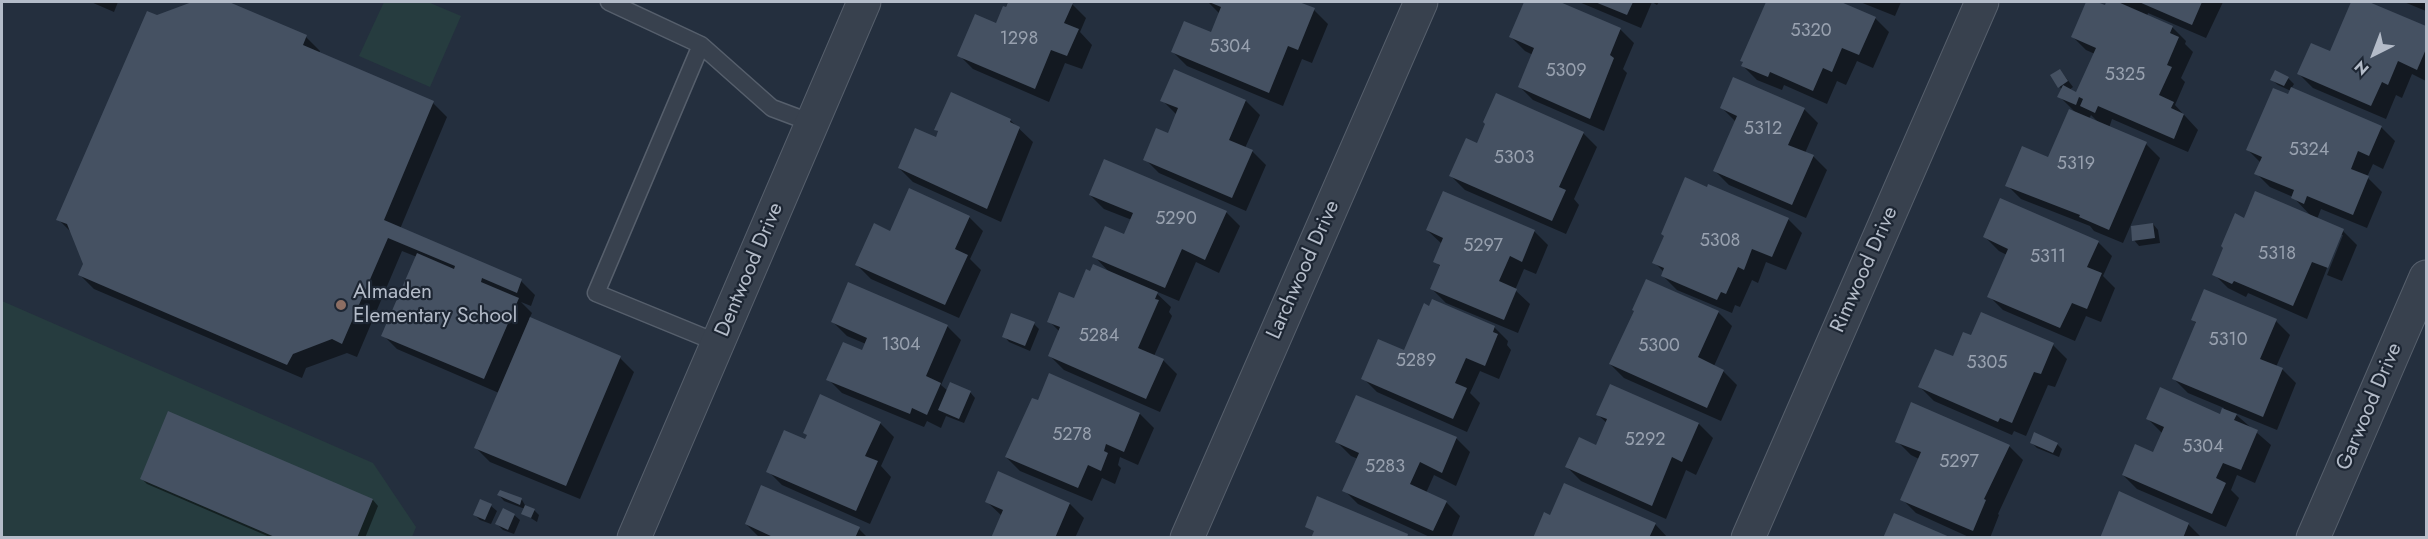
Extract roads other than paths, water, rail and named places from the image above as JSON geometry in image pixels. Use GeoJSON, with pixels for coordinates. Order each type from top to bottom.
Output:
{"type":"FeatureCollection","features":[{"type":"Feature","properties":{"kind":"street","name":"Dentwood Drive"},"geometry":{"type":"LineString","coordinates":[[634,537],[864,2]]}},
{"type":"Feature","properties":{"kind":"street","name":"Larchwood Drive"},"geometry":{"type":"LineString","coordinates":[[1187,537],[1421,2]]}},
{"type":"Feature","properties":{"kind":"street","name":"Rimwood Drive"},"geometry":{"type":"LineString","coordinates":[[1748,537],[1982,2]]}},
{"type":"Feature","properties":{"kind":"street","name":"Garwood Drive"},"geometry":{"type":"LineString","coordinates":[[2313,537],[2427,277]]}},
{"type":"Feature","properties":{"kind":"lane"},"geometry":{"type":"LineString","coordinates":[[609,2],[701,45],[772,108],[812,123]]}},
{"type":"Feature","properties":{"kind":"lane"},"geometry":{"type":"LineString","coordinates":[[701,45],[596,293],[718,343]]}},
{"type":"Feature","properties":{"kind":"place","name":"Almaden Elementary School"},"geometry":{"type":"Point","coordinates":[341,305]}}]}
